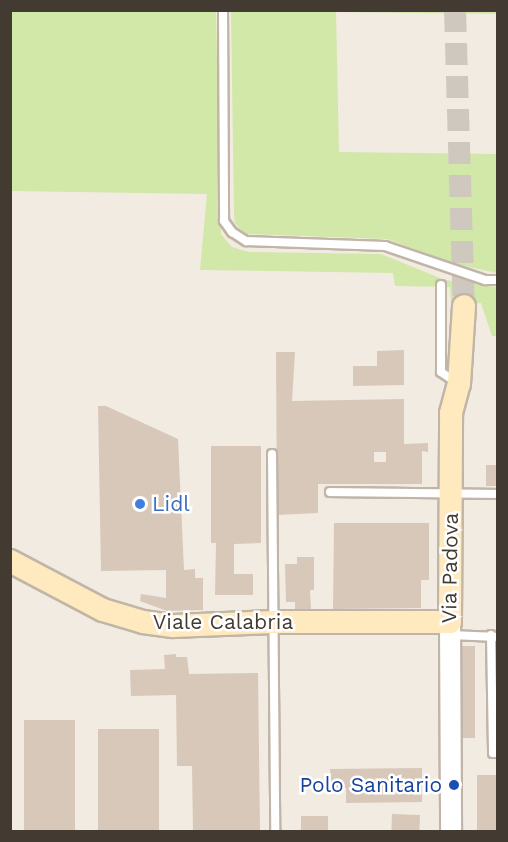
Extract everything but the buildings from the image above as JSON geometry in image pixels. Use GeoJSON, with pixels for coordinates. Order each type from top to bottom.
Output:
{"type":"FeatureCollection","features":[{"type":"Feature","properties":{"kind":"main road","name":"Via Padova"},"geometry":{"type":"LineString","coordinates":[[450,628],[451,413],[459,384],[464,306]]}},
{"type":"Feature","properties":{"kind":"main road","name":"Viale Calabria"},"geometry":{"type":"LineString","coordinates":[[10,561],[103,610],[143,622],[173,626],[274,622],[450,628]]}},
{"type":"Feature","properties":{"kind":"street","name":"Via Padova"},"geometry":{"type":"LineString","coordinates":[[450,628],[451,831]]}},
{"type":"Feature","properties":{"kind":"lane"},"geometry":{"type":"LineString","coordinates":[[223,10],[224,221],[232,232],[246,241],[385,246],[485,280],[498,280]]}},
{"type":"Feature","properties":{"kind":"lane"},"geometry":{"type":"LineString","coordinates":[[441,285],[441,372],[459,384]]}},
{"type":"Feature","properties":{"kind":"lane"},"geometry":{"type":"LineString","coordinates":[[272,454],[276,831]]}},
{"type":"Feature","properties":{"kind":"lane"},"geometry":{"type":"LineString","coordinates":[[330,492],[498,494]]}},
{"type":"Feature","properties":{"kind":"lane"},"geometry":{"type":"LineString","coordinates":[[450,628],[494,636],[493,753],[498,753]]}},
{"type":"Feature","properties":{"kind":"green space"},"geometry":{"type":"Polygon","coordinates":[[[11,11],[216,11],[221,234],[232,247],[249,252],[381,254],[445,280],[497,287],[497,336],[492,336],[481,303],[451,303],[450,287],[395,286],[393,273],[200,270],[207,194],[11,191],[11,11]]]}},
{"type":"Feature","properties":{"kind":"green space"},"geometry":{"type":"Polygon","coordinates":[[[231,11],[497,11],[497,14],[336,12],[339,152],[497,154],[497,273],[455,264],[387,239],[247,234],[240,229],[235,223],[234,215],[231,11]]]}},
{"type":"Feature","properties":{"kind":"tunnel"},"geometry":{"type":"LineString","coordinates":[[455,10],[464,306]]}},
{"type":"Feature","properties":{"kind":"place","name":"Lidl"},"geometry":{"type":"Point","coordinates":[140,504]}},
{"type":"Feature","properties":{"kind":"place","name":"Polo Sanitario"},"geometry":{"type":"Point","coordinates":[454,785]}}]}
